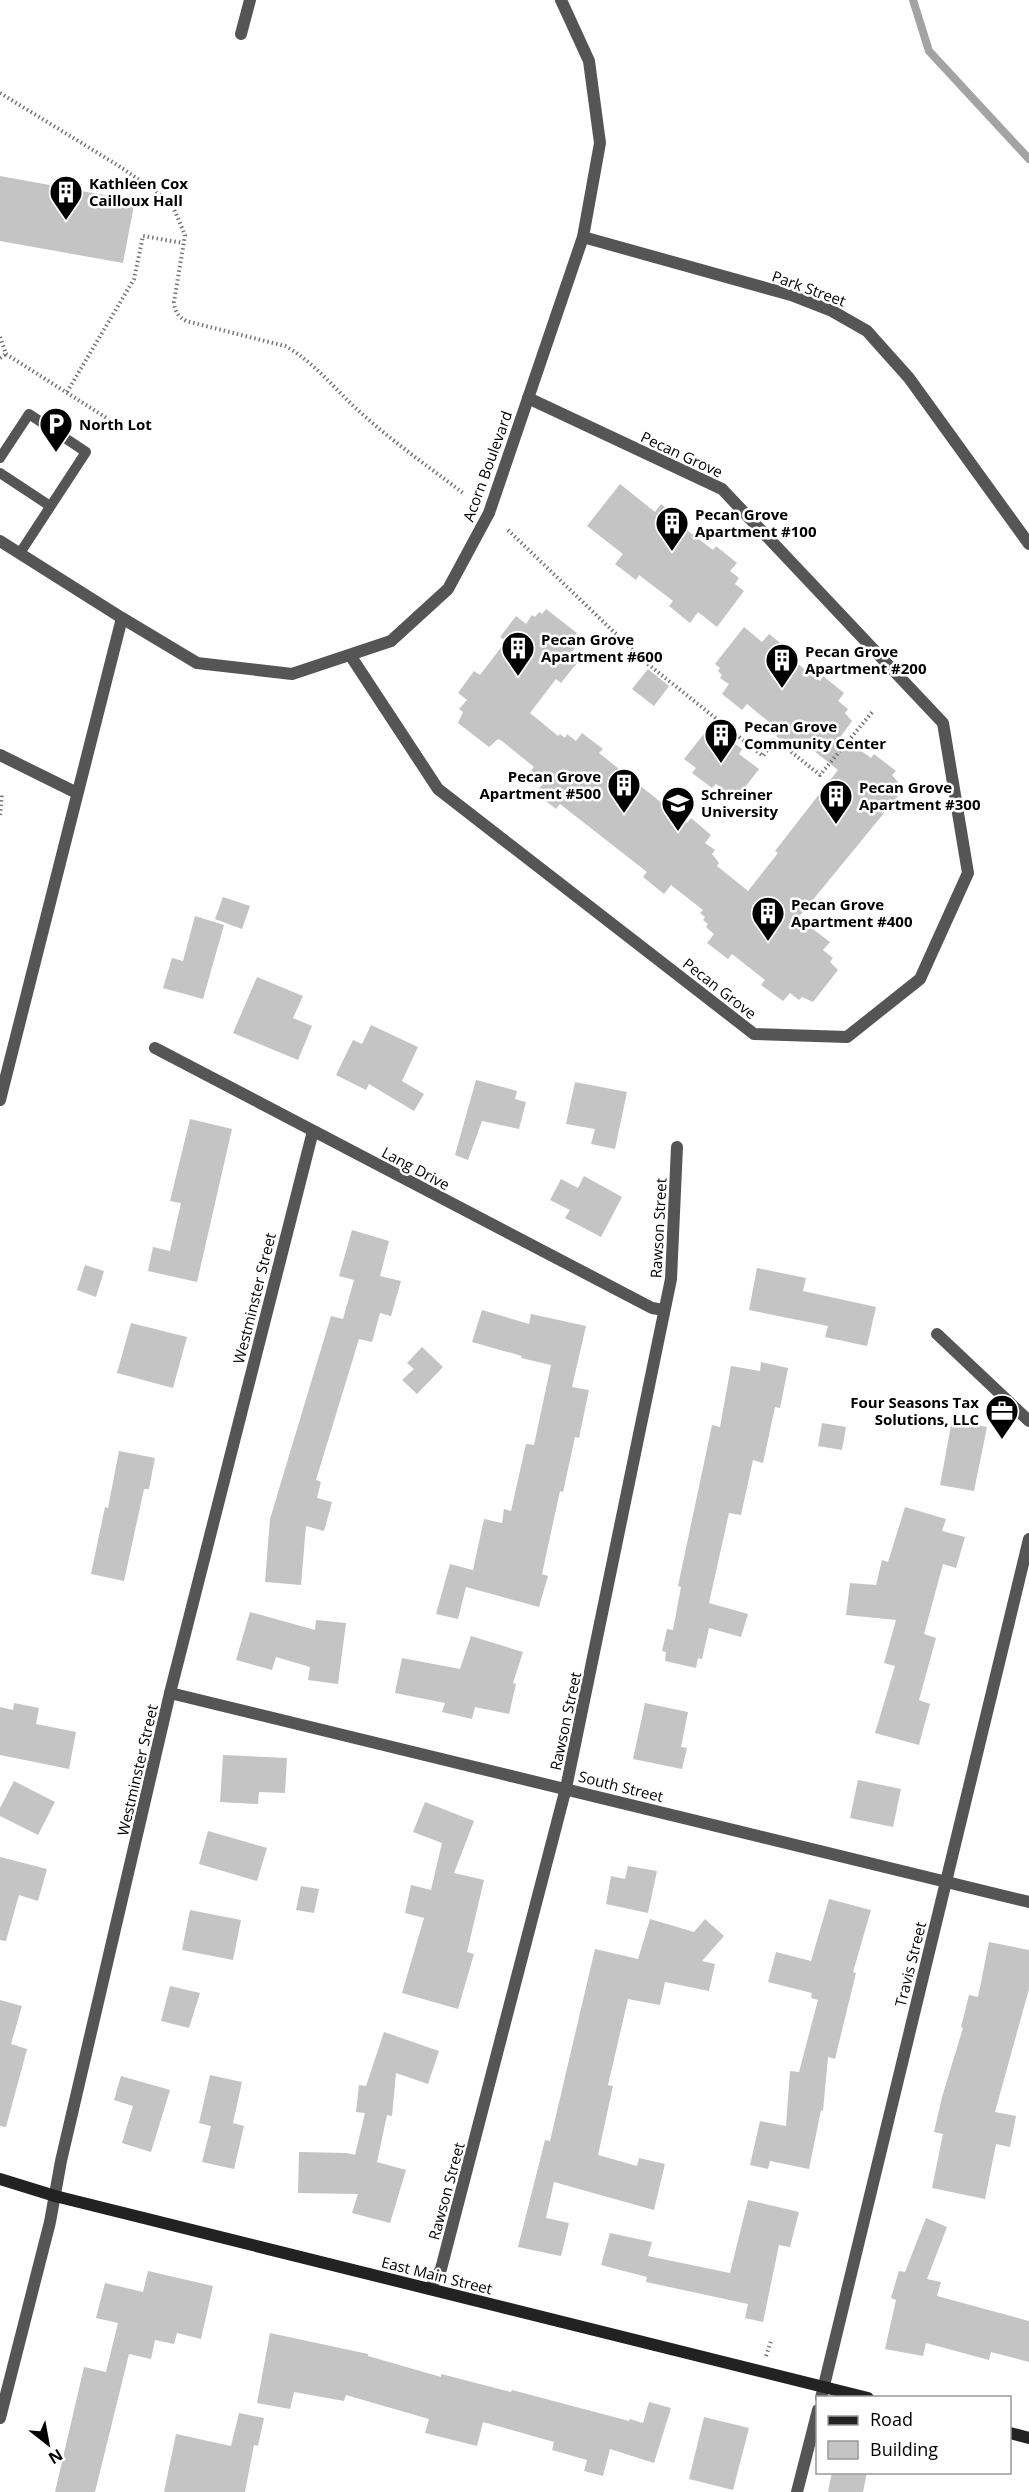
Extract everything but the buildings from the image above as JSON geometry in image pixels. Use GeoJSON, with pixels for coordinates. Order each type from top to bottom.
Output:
{"type":"FeatureCollection","features":[{"type":"Feature","properties":{"kind":"street"},"geometry":{"type":"LineString","coordinates":[[241,34],[250,0]]}},
{"type":"Feature","properties":{"kind":"street","name":"Acorn Boulevard"},"geometry":{"type":"LineString","coordinates":[[0,541],[197,663],[292,674],[391,642],[448,589],[489,513],[584,237],[600,143],[589,61],[561,0]]}},
{"type":"Feature","properties":{"kind":"street","name":"Park Street"},"geometry":{"type":"LineString","coordinates":[[584,237],[791,295],[832,311],[867,331],[909,378],[1029,544]]}},
{"type":"Feature","properties":{"kind":"street","name":"Pecan Grove"},"geometry":{"type":"LineString","coordinates":[[350,655],[438,789],[754,1034],[847,1037],[920,979],[968,873],[943,723],[722,489],[528,398]]}},
{"type":"Feature","properties":{"kind":"street"},"geometry":{"type":"LineString","coordinates":[[0,1100],[122,618]]}},
{"type":"Feature","properties":{"kind":"street"},"geometry":{"type":"LineString","coordinates":[[0,754],[78,793]]}},
{"type":"Feature","properties":{"kind":"street","name":"Lang Drive"},"geometry":{"type":"LineString","coordinates":[[155,1048],[652,1308],[664,1310]]}},
{"type":"Feature","properties":{"kind":"street","name":"Westminster Street"},"geometry":{"type":"LineString","coordinates":[[0,2418],[55,2196],[170,1693],[313,1131]]}},
{"type":"Feature","properties":{"kind":"street","name":"Rawson Street"},"geometry":{"type":"LineString","coordinates":[[430,2289],[441,2269],[566,1788],[671,1279],[677,1148]]}},
{"type":"Feature","properties":{"kind":"street"},"geometry":{"type":"LineString","coordinates":[[937,1334],[1029,1421]]}},
{"type":"Feature","properties":{"kind":"street","name":"Travis Street"},"geometry":{"type":"LineString","coordinates":[[822,2392],[1029,1539]]}},
{"type":"Feature","properties":{"kind":"street","name":"South Street"},"geometry":{"type":"LineString","coordinates":[[170,1693],[1029,1902]]}},
{"type":"Feature","properties":{"kind":"street","name":"East Main Street"},"geometry":{"type":"LineString","coordinates":[[0,2179],[55,2196],[430,2289],[822,2392],[859,2396]]}},
{"type":"Feature","properties":{"kind":"street"},"geometry":{"type":"LineString","coordinates":[[797,2492],[816,2418]]}},
{"type":"Feature","properties":{"kind":"street"},"geometry":{"type":"LineString","coordinates":[[1011,2433],[1029,2438]]}},
{"type":"Feature","properties":{"kind":"lane"},"geometry":{"type":"LineString","coordinates":[[0,459],[29,414],[86,452],[20,553]]}},
{"type":"Feature","properties":{"kind":"lane"},"geometry":{"type":"LineString","coordinates":[[0,473],[50,506]]}},
{"type":"Feature","properties":{"kind":"path"},"geometry":{"type":"LineString","coordinates":[[0,93],[119,166],[171,202],[185,235],[174,302],[179,316],[186,321],[285,346],[300,354],[361,413],[464,493]]}},
{"type":"Feature","properties":{"kind":"path"},"geometry":{"type":"LineString","coordinates":[[66,392],[134,279],[143,236],[183,243]]}},
{"type":"Feature","properties":{"kind":"path"},"geometry":{"type":"LineString","coordinates":[[0,337],[6,354],[116,424]]}},
{"type":"Feature","properties":{"kind":"path"},"geometry":{"type":"LineString","coordinates":[[0,358],[6,354]]}},
{"type":"Feature","properties":{"kind":"path"},"geometry":{"type":"LineString","coordinates":[[508,530],[644,660],[763,756],[775,739],[820,775],[874,710]]}},
{"type":"Feature","properties":{"kind":"path"},"geometry":{"type":"LineString","coordinates":[[0,815],[2,793]]}},
{"type":"Feature","properties":{"kind":"path"},"geometry":{"type":"LineString","coordinates":[[767,2353],[771,2341]]}},
{"type":"Feature","properties":{"kind":"waterway"},"geometry":{"type":"LineString","coordinates":[[913,0],[929,51],[1029,159]]}},
{"type":"Feature","properties":{"kind":"place","name":"Kathleen Cox Cailloux Hall"},"geometry":{"type":"Point","coordinates":[66,221]}},
{"type":"Feature","properties":{"kind":"place","name":"North Lot"},"geometry":{"type":"Point","coordinates":[56,453]}},
{"type":"Feature","properties":{"kind":"place","name":"Pecan Grove Apartment #100"},"geometry":{"type":"Point","coordinates":[672,552]}},
{"type":"Feature","properties":{"kind":"place","name":"Pecan Grove Apartment #600"},"geometry":{"type":"Point","coordinates":[518,677]}},
{"type":"Feature","properties":{"kind":"place","name":"Pecan Grove Apartment #200"},"geometry":{"type":"Point","coordinates":[782,689]}},
{"type":"Feature","properties":{"kind":"place","name":"Pecan Grove Community Center"},"geometry":{"type":"Point","coordinates":[721,764]}},
{"type":"Feature","properties":{"kind":"place","name":"Pecan Grove Apartment #500"},"geometry":{"type":"Point","coordinates":[624,814]}},
{"type":"Feature","properties":{"kind":"place","name":"Pecan Grove Apartment #300"},"geometry":{"type":"Point","coordinates":[836,825]}},
{"type":"Feature","properties":{"kind":"place","name":"Schreiner University"},"geometry":{"type":"Point","coordinates":[678,832]}},
{"type":"Feature","properties":{"kind":"place","name":"Pecan Grove Apartment #400"},"geometry":{"type":"Point","coordinates":[768,942]}},
{"type":"Feature","properties":{"kind":"place","name":"Four Seasons Tax Solutions, LLC"},"geometry":{"type":"Point","coordinates":[1002,1440]}}]}
